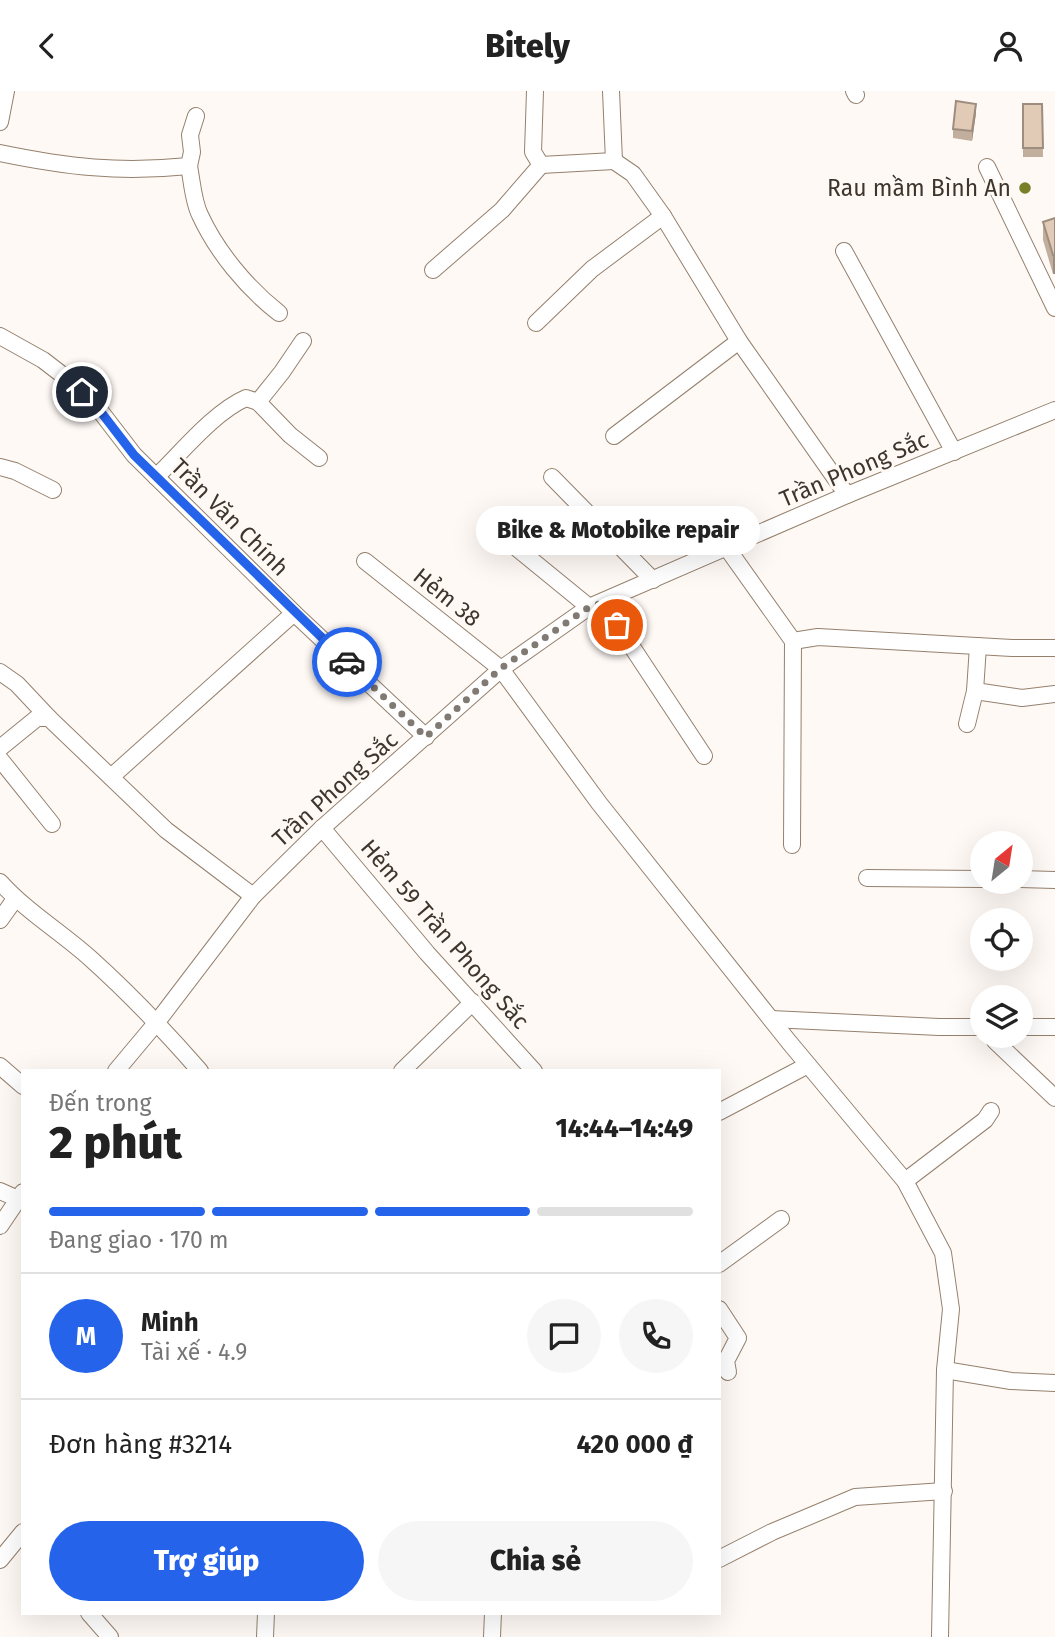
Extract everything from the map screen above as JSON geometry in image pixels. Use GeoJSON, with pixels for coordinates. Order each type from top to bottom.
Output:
{"type":"FeatureCollection","features":[{"type":"Feature","properties":{"kind":"street"},"geometry":{"type":"LineString","coordinates":[[0,122],[6,91]]}},
{"type":"Feature","properties":{"kind":"street"},"geometry":{"type":"LineString","coordinates":[[535,91],[533,152],[541,165]]}},
{"type":"Feature","properties":{"kind":"street"},"geometry":{"type":"LineString","coordinates":[[611,91],[614,161]]}},
{"type":"Feature","properties":{"kind":"street"},"geometry":{"type":"LineString","coordinates":[[196,116],[190,135],[192,152],[189,166],[198,212],[221,252],[261,299],[279,313]]}},
{"type":"Feature","properties":{"kind":"street"},"geometry":{"type":"LineString","coordinates":[[0,153],[95,169],[145,170],[189,166]]}},
{"type":"Feature","properties":{"kind":"street"},"geometry":{"type":"LineString","coordinates":[[433,270],[502,210],[541,165],[614,161],[633,174],[663,216],[739,341],[847,495]]}},
{"type":"Feature","properties":{"kind":"street"},"geometry":{"type":"LineString","coordinates":[[987,167],[1055,309]]}},
{"type":"Feature","properties":{"kind":"street"},"geometry":{"type":"LineString","coordinates":[[536,323],[592,269],[663,216]]}},
{"type":"Feature","properties":{"kind":"street"},"geometry":{"type":"LineString","coordinates":[[844,251],[954,452]]}},
{"type":"Feature","properties":{"kind":"street","name":"Trần Văn Chính"},"geometry":{"type":"LineString","coordinates":[[0,337],[43,360],[94,403],[134,455],[294,613],[426,737]]}},
{"type":"Feature","properties":{"kind":"street"},"geometry":{"type":"LineString","coordinates":[[258,402],[303,341]]}},
{"type":"Feature","properties":{"kind":"street"},"geometry":{"type":"LineString","coordinates":[[614,436],[739,341]]}},
{"type":"Feature","properties":{"kind":"street"},"geometry":{"type":"LineString","coordinates":[[156,477],[211,423],[236,402],[246,398],[258,402],[290,435],[319,458]]}},
{"type":"Feature","properties":{"kind":"street","name":"Trần Phong Sắc"},"geometry":{"type":"LineString","coordinates":[[118,1069],[253,896],[322,828],[500,669],[596,605],[847,495],[1055,411]]}},
{"type":"Feature","properties":{"kind":"street"},"geometry":{"type":"LineString","coordinates":[[0,467],[53,489]]}},
{"type":"Feature","properties":{"kind":"street"},"geometry":{"type":"LineString","coordinates":[[552,477],[653,580]]}},
{"type":"Feature","properties":{"kind":"street"},"geometry":{"type":"LineString","coordinates":[[502,536],[596,605],[704,756]]}},
{"type":"Feature","properties":{"kind":"street"},"geometry":{"type":"LineString","coordinates":[[727,548],[793,641],[792,845]]}},
{"type":"Feature","properties":{"kind":"street","name":"Hẻm 38"},"geometry":{"type":"LineString","coordinates":[[365,561],[500,669],[599,803],[808,1065],[905,1181],[943,1253],[951,1309],[945,1370],[940,1637]]}},
{"type":"Feature","properties":{"kind":"street"},"geometry":{"type":"LineString","coordinates":[[111,777],[294,613]]}},
{"type":"Feature","properties":{"kind":"street"},"geometry":{"type":"LineString","coordinates":[[793,641],[818,637],[1055,648]]}},
{"type":"Feature","properties":{"kind":"street"},"geometry":{"type":"LineString","coordinates":[[967,724],[975,691],[978,646]]}},
{"type":"Feature","properties":{"kind":"street"},"geometry":{"type":"LineString","coordinates":[[0,673],[17,684],[166,830],[253,896]]}},
{"type":"Feature","properties":{"kind":"street"},"geometry":{"type":"LineString","coordinates":[[975,691],[1022,698],[1055,695]]}},
{"type":"Feature","properties":{"kind":"street"},"geometry":{"type":"LineString","coordinates":[[0,748],[37,718],[49,718]]}},
{"type":"Feature","properties":{"kind":"street"},"geometry":{"type":"LineString","coordinates":[[0,759],[52,824]]}},
{"type":"Feature","properties":{"kind":"street","name":"Hẻm 59 Trần Phong Sắc"},"geometry":{"type":"LineString","coordinates":[[322,828],[427,953],[532,1069]]}},
{"type":"Feature","properties":{"kind":"street"},"geometry":{"type":"LineString","coordinates":[[867,878],[970,879]]}},
{"type":"Feature","properties":{"kind":"street"},"geometry":{"type":"LineString","coordinates":[[1033,879],[1055,880]]}},
{"type":"Feature","properties":{"kind":"street"},"geometry":{"type":"LineString","coordinates":[[0,882],[15,899],[89,958],[157,1022],[198,1069]]}},
{"type":"Feature","properties":{"kind":"street"},"geometry":{"type":"LineString","coordinates":[[0,920],[15,899]]}},
{"type":"Feature","properties":{"kind":"street"},"geometry":{"type":"LineString","coordinates":[[404,1069],[472,1002]]}},
{"type":"Feature","properties":{"kind":"street"},"geometry":{"type":"LineString","coordinates":[[771,1019],[970,1027]]}},
{"type":"Feature","properties":{"kind":"street"},"geometry":{"type":"LineString","coordinates":[[1033,1027],[1055,1027]]}},
{"type":"Feature","properties":{"kind":"street"},"geometry":{"type":"LineString","coordinates":[[1002,1048],[1055,1098]]}},
{"type":"Feature","properties":{"kind":"street"},"geometry":{"type":"LineString","coordinates":[[721,1111],[808,1065]]}},
{"type":"Feature","properties":{"kind":"street"},"geometry":{"type":"LineString","coordinates":[[0,1066],[21,1084]]}},
{"type":"Feature","properties":{"kind":"street"},"geometry":{"type":"LineString","coordinates":[[905,1181],[985,1119],[991,1111]]}},
{"type":"Feature","properties":{"kind":"street"},"geometry":{"type":"LineString","coordinates":[[0,1191],[20,1195],[0,1226]]}},
{"type":"Feature","properties":{"kind":"street"},"geometry":{"type":"LineString","coordinates":[[721,1263],[781,1219]]}},
{"type":"Feature","properties":{"kind":"street"},"geometry":{"type":"LineString","coordinates":[[721,1312],[738,1338],[726,1361],[728,1372]]}},
{"type":"Feature","properties":{"kind":"street"},"geometry":{"type":"LineString","coordinates":[[945,1370],[1011,1381],[1055,1383]]}},
{"type":"Feature","properties":{"kind":"street"},"geometry":{"type":"LineString","coordinates":[[721,1558],[855,1497],[944,1491]]}},
{"type":"Feature","properties":{"kind":"street"},"geometry":{"type":"LineString","coordinates":[[0,1560],[21,1534]]}},
{"type":"Feature","properties":{"kind":"street"},"geometry":{"type":"LineString","coordinates":[[91,1615],[110,1637]]}},
{"type":"Feature","properties":{"kind":"street"},"geometry":{"type":"LineString","coordinates":[[265,1615],[265,1637]]}},
{"type":"Feature","properties":{"kind":"street"},"geometry":{"type":"LineString","coordinates":[[492,1637],[493,1615]]}},
{"type":"Feature","properties":{"kind":"building"},"geometry":{"type":"Polygon","coordinates":[[[956,101],[976,104],[972,131],[953,129],[956,101]]]}},
{"type":"Feature","properties":{"kind":"building"},"geometry":{"type":"Polygon","coordinates":[[[1023,104],[1042,104],[1043,148],[1023,148],[1023,104]]]}},
{"type":"Feature","properties":{"kind":"building"},"geometry":{"type":"Polygon","coordinates":[[[1055,218],[1055,255],[1053,255],[1043,222],[1055,218]]]}},
{"type":"Feature","properties":{"kind":"way so far"},"geometry":{"type":"LineString","coordinates":[[347,662],[426,737],[500,669],[589,607],[603,603],[617,625]]}},
{"type":"Feature","properties":{"kind":"place","name":"Rau mầm Bình An"},"geometry":{"type":"Point","coordinates":[1025,188]}},
{"type":"Feature","properties":{"kind":"place","name":"Bike & Motobike repair"},"geometry":{"type":"Point","coordinates":[617,625]}},
{"type":"Feature","properties":{"kind":"route"},"geometry":{"type":"LineString","coordinates":[[82,392],[94,403],[134,455],[347,662]]}}]}
